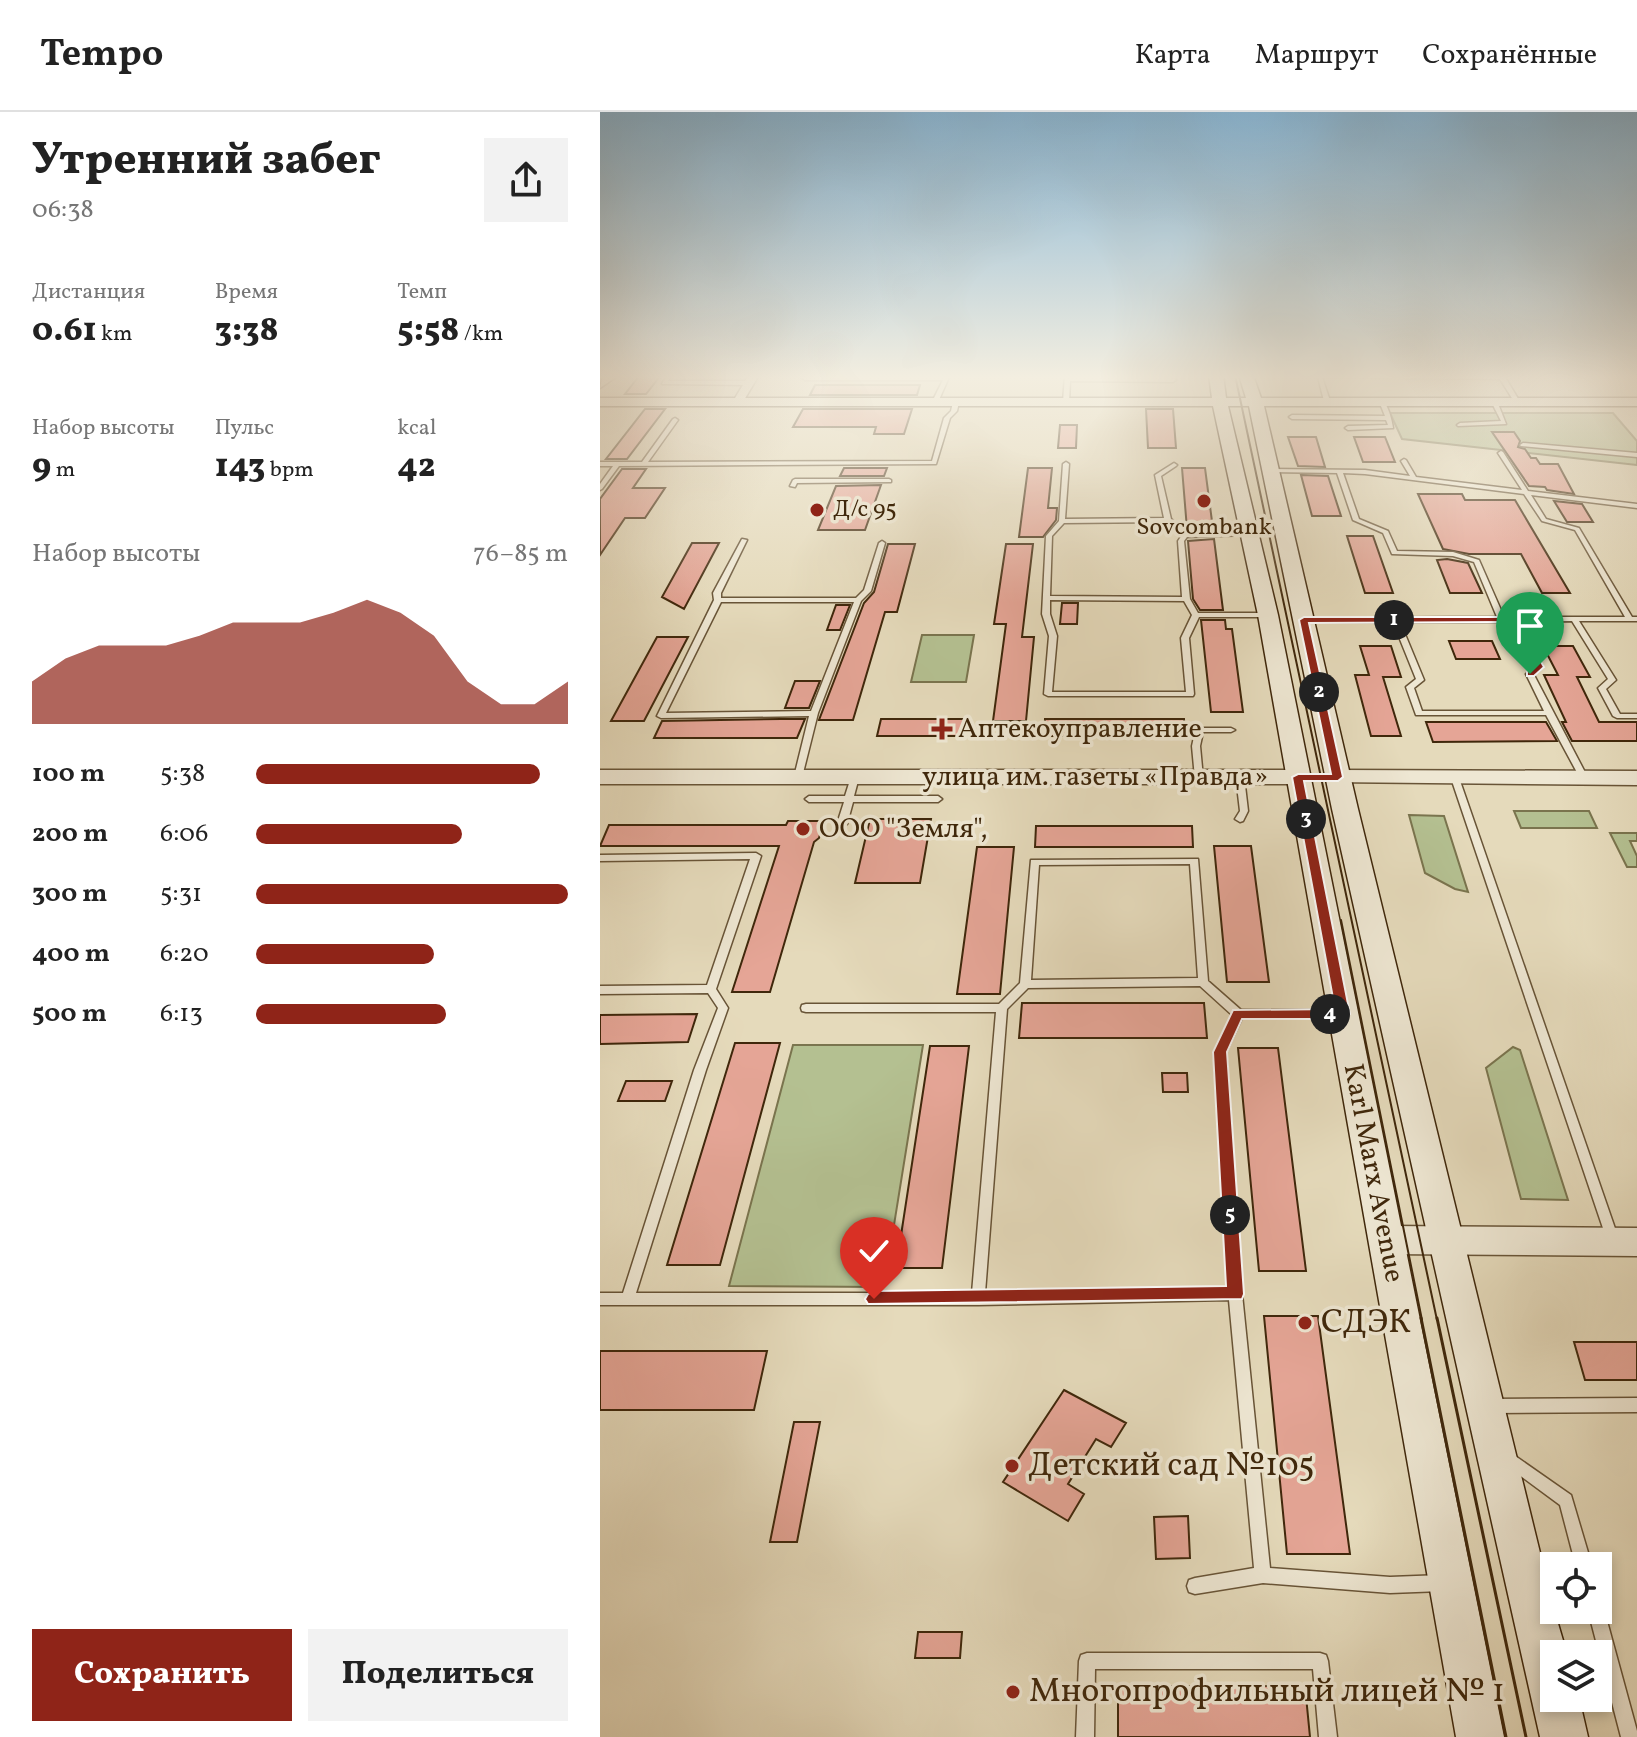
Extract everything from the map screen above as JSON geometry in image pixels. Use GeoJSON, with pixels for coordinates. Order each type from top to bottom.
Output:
{"type":"FeatureCollection","features":[{"type":"Feature","properties":{"kind":"main road","name":"Karl Marx Avenue"},"geometry":{"type":"LineString","coordinates":[[1232,451],[1268,615],[1480,1737]]}},
{"type":"Feature","properties":{"kind":"main road","name":"Karl Marx Avenue"},"geometry":{"type":"LineString","coordinates":[[1266,451],[1338,777],[1541,1640]]}},
{"type":"Feature","properties":{"kind":"main road","name":"улица им. газеты «Правда»"},"geometry":{"type":"LineString","coordinates":[[1298,777],[1338,777]]}},
{"type":"Feature","properties":{"kind":"main road","name":"Karl Marx Avenue"},"geometry":{"type":"LineString","coordinates":[[1558,1712],[1564,1737]]}},
{"type":"Feature","properties":{"kind":"street","name":"улица им. газеты «Правда»"},"geometry":{"type":"LineString","coordinates":[[600,777],[798,777],[852,788],[1298,777]]}},
{"type":"Feature","properties":{"kind":"street","name":"улица им. газеты «Правда»"},"geometry":{"type":"LineString","coordinates":[[1338,777],[1637,778]]}},
{"type":"Feature","properties":{"kind":"street"},"geometry":{"type":"LineString","coordinates":[[1386,1240],[1626,1242]]}},
{"type":"Feature","properties":{"kind":"lane"},"geometry":{"type":"LineString","coordinates":[[644,464],[653,451]]}},
{"type":"Feature","properties":{"kind":"lane"},"geometry":{"type":"LineString","coordinates":[[600,464],[934,463],[938,451]]}},
{"type":"Feature","properties":{"kind":"lane"},"geometry":{"type":"LineString","coordinates":[[1590,451],[1637,455]]}},
{"type":"Feature","properties":{"kind":"lane"},"geometry":{"type":"LineString","coordinates":[[1501,453],[1544,520],[1577,529],[1634,619]]}},
{"type":"Feature","properties":{"kind":"lane"},"geometry":{"type":"LineString","coordinates":[[1404,461],[1414,478]]}},
{"type":"Feature","properties":{"kind":"lane"},"geometry":{"type":"LineString","coordinates":[[793,486],[795,481],[889,483],[895,464]]}},
{"type":"Feature","properties":{"kind":"lane"},"geometry":{"type":"LineString","coordinates":[[1066,464],[1062,521],[1049,536],[1046,614],[1053,636],[1048,694],[1190,694],[1185,638],[1196,615]]}},
{"type":"Feature","properties":{"kind":"lane"},"geometry":{"type":"LineString","coordinates":[[600,488],[617,465]]}},
{"type":"Feature","properties":{"kind":"lane"},"geometry":{"type":"LineString","coordinates":[[1174,465],[1158,475],[1168,520],[1185,535],[1250,533]]}},
{"type":"Feature","properties":{"kind":"lane"},"geometry":{"type":"LineString","coordinates":[[1270,470],[1339,471],[1414,478],[1637,506]]}},
{"type":"Feature","properties":{"kind":"lane"},"geometry":{"type":"LineString","coordinates":[[1339,471],[1356,520],[1386,532],[1394,553],[1453,554],[1477,561],[1502,620]]}},
{"type":"Feature","properties":{"kind":"lane"},"geometry":{"type":"LineString","coordinates":[[1062,521],[1168,520]]}},
{"type":"Feature","properties":{"kind":"lane"},"geometry":{"type":"LineString","coordinates":[[1185,535],[1181,541],[1186,599],[1196,615]]}},
{"type":"Feature","properties":{"kind":"lane"},"geometry":{"type":"LineString","coordinates":[[744,540],[661,716],[814,713]]}},
{"type":"Feature","properties":{"kind":"lane"},"geometry":{"type":"LineString","coordinates":[[798,777],[814,713],[858,600],[867,591],[882,543]]}},
{"type":"Feature","properties":{"kind":"lane"},"geometry":{"type":"LineString","coordinates":[[1047,598],[1186,599]]}},
{"type":"Feature","properties":{"kind":"lane"},"geometry":{"type":"LineString","coordinates":[[718,600],[858,600]]}},
{"type":"Feature","properties":{"kind":"lane"},"geometry":{"type":"LineString","coordinates":[[1196,615],[1268,615]]}},
{"type":"Feature","properties":{"kind":"lane"},"geometry":{"type":"LineString","coordinates":[[1574,619],[1612,680],[1602,688],[1617,716],[1637,716]]}},
{"type":"Feature","properties":{"kind":"lane"},"geometry":{"type":"LineString","coordinates":[[1304,620],[1634,619]]}},
{"type":"Feature","properties":{"kind":"lane"},"geometry":{"type":"LineString","coordinates":[[1396,620],[1420,680],[1410,687],[1419,713],[1549,713]]}},
{"type":"Feature","properties":{"kind":"lane"},"geometry":{"type":"LineString","coordinates":[[1512,620],[1539,667],[1530,674],[1584,778]]}},
{"type":"Feature","properties":{"kind":"lane"},"geometry":{"type":"LineString","coordinates":[[1199,778],[1196,746],[1199,730],[1231,730]]}},
{"type":"Feature","properties":{"kind":"lane"},"geometry":{"type":"LineString","coordinates":[[1240,777],[1244,811],[1240,819]]}},
{"type":"Feature","properties":{"kind":"lane"},"geometry":{"type":"LineString","coordinates":[[1455,778],[1626,1242]]}},
{"type":"Feature","properties":{"kind":"lane"},"geometry":{"type":"LineString","coordinates":[[809,799],[852,788],[938,799]]}},
{"type":"Feature","properties":{"kind":"lane"},"geometry":{"type":"LineString","coordinates":[[842,824],[852,788]]}},
{"type":"Feature","properties":{"kind":"lane"},"geometry":{"type":"LineString","coordinates":[[600,858],[756,856],[711,989]]}},
{"type":"Feature","properties":{"kind":"lane"},"geometry":{"type":"LineString","coordinates":[[978,1299],[1002,1008],[1025,984],[1034,862],[1195,861],[1203,982]]}},
{"type":"Feature","properties":{"kind":"lane"},"geometry":{"type":"LineString","coordinates":[[1025,984],[1203,982],[1238,1014],[1343,1014]]}},
{"type":"Feature","properties":{"kind":"lane"},"geometry":{"type":"LineString","coordinates":[[600,990],[711,989]]}},
{"type":"Feature","properties":{"kind":"lane"},"geometry":{"type":"LineString","coordinates":[[628,1299],[700,1070],[723,1008],[711,989]]}},
{"type":"Feature","properties":{"kind":"lane"},"geometry":{"type":"LineString","coordinates":[[806,1008],[1002,1008]]}},
{"type":"Feature","properties":{"kind":"lane"},"geometry":{"type":"LineString","coordinates":[[1238,1014],[1220,1052],[1235,1294],[1263,1575]]}},
{"type":"Feature","properties":{"kind":"lane"},"geometry":{"type":"LineString","coordinates":[[600,1299],[978,1299],[1235,1294]]}},
{"type":"Feature","properties":{"kind":"lane"},"geometry":{"type":"LineString","coordinates":[[1486,1406],[1637,1405]]}},
{"type":"Feature","properties":{"kind":"lane"},"geometry":{"type":"LineString","coordinates":[[1497,1450],[1566,1500],[1580,1552]]}},
{"type":"Feature","properties":{"kind":"lane"},"geometry":{"type":"LineString","coordinates":[[1195,1586],[1263,1575],[1390,1585],[1452,1583]]}},
{"type":"Feature","properties":{"kind":"lane"},"geometry":{"type":"LineString","coordinates":[[1601,1624],[1631,1718],[1630,1737]]}},
{"type":"Feature","properties":{"kind":"lane"},"geometry":{"type":"LineString","coordinates":[[1085,1737],[1087,1661],[1320,1661],[1328,1737]]}},
{"type":"Feature","properties":{"kind":"green space"},"geometry":{"type":"Polygon","coordinates":[[[1509,451],[1637,451],[1637,465],[1509,451]]]}},
{"type":"Feature","properties":{"kind":"green space"},"geometry":{"type":"Polygon","coordinates":[[[922,635],[974,635],[966,682],[911,682],[922,635]]]}},
{"type":"Feature","properties":{"kind":"green space"},"geometry":{"type":"Polygon","coordinates":[[[1514,811],[1589,811],[1597,828],[1521,828],[1514,811]]]}},
{"type":"Feature","properties":{"kind":"green space"},"geometry":{"type":"Polygon","coordinates":[[[1409,815],[1444,816],[1468,892],[1455,889],[1425,873],[1409,815]]]}},
{"type":"Feature","properties":{"kind":"green space"},"geometry":{"type":"Polygon","coordinates":[[[1610,833],[1637,833],[1637,841],[1630,841],[1637,856],[1637,867],[1627,867],[1610,833]]]}},
{"type":"Feature","properties":{"kind":"green space"},"geometry":{"type":"Polygon","coordinates":[[[793,1045],[923,1045],[884,1287],[729,1286],[793,1045]]]}},
{"type":"Feature","properties":{"kind":"green space"},"geometry":{"type":"Polygon","coordinates":[[[1513,1047],[1520,1050],[1568,1200],[1521,1199],[1486,1068],[1513,1047]]]}},
{"type":"Feature","properties":{"kind":"building"},"geometry":{"type":"Polygon","coordinates":[[[612,451],[633,451],[627,459],[606,459],[612,451]]]}},
{"type":"Feature","properties":{"kind":"building"},"geometry":{"type":"Polygon","coordinates":[[[1293,451],[1320,451],[1325,467],[1298,466],[1293,451]]]}},
{"type":"Feature","properties":{"kind":"building"},"geometry":{"type":"Polygon","coordinates":[[[1359,451],[1391,451],[1395,462],[1363,462],[1359,451]]]}},
{"type":"Feature","properties":{"kind":"building"},"geometry":{"type":"Polygon","coordinates":[[[1505,451],[1526,451],[1540,464],[1558,464],[1574,494],[1547,490],[1545,487],[1529,486],[1505,451]]]}},
{"type":"Feature","properties":{"kind":"building"},"geometry":{"type":"Polygon","coordinates":[[[844,468],[887,468],[884,476],[840,476],[844,468]]]}},
{"type":"Feature","properties":{"kind":"building"},"geometry":{"type":"Polygon","coordinates":[[[1028,468],[1052,468],[1048,508],[1057,508],[1056,520],[1043,537],[1019,537],[1028,468]]]}},
{"type":"Feature","properties":{"kind":"building"},"geometry":{"type":"Polygon","coordinates":[[[1182,468],[1205,468],[1213,529],[1187,529],[1182,468]]]}},
{"type":"Feature","properties":{"kind":"building"},"geometry":{"type":"Polygon","coordinates":[[[622,469],[646,469],[633,488],[665,488],[645,518],[625,518],[600,555],[600,499],[622,469]]]}},
{"type":"Feature","properties":{"kind":"building"},"geometry":{"type":"Polygon","coordinates":[[[1301,475],[1328,476],[1341,516],[1312,516],[1301,475]]]}},
{"type":"Feature","properties":{"kind":"building"},"geometry":{"type":"Polygon","coordinates":[[[881,485],[865,530],[818,530],[836,486],[881,485]]]}},
{"type":"Feature","properties":{"kind":"building"},"geometry":{"type":"Polygon","coordinates":[[[1418,494],[1462,494],[1465,500],[1515,500],[1570,593],[1542,593],[1521,554],[1469,554],[1443,549],[1418,494]]]}},
{"type":"Feature","properties":{"kind":"building"},"geometry":{"type":"Polygon","coordinates":[[[1554,501],[1582,504],[1593,522],[1567,522],[1554,501]]]}},
{"type":"Feature","properties":{"kind":"building"},"geometry":{"type":"Polygon","coordinates":[[[1347,536],[1373,536],[1393,593],[1365,593],[1347,536]]]}},
{"type":"Feature","properties":{"kind":"building"},"geometry":{"type":"Polygon","coordinates":[[[1214,539],[1223,610],[1200,610],[1193,599],[1188,541],[1214,539]]]}},
{"type":"Feature","properties":{"kind":"building"},"geometry":{"type":"Polygon","coordinates":[[[692,543],[719,543],[684,609],[662,597],[692,543]]]}},
{"type":"Feature","properties":{"kind":"building"},"geometry":{"type":"Polygon","coordinates":[[[888,544],[915,544],[897,612],[885,612],[853,720],[819,720],[864,603],[874,592],[888,544]]]}},
{"type":"Feature","properties":{"kind":"building"},"geometry":{"type":"Polygon","coordinates":[[[1006,544],[1033,544],[1022,637],[1034,637],[1026,721],[993,721],[1006,624],[994,624],[1006,544]]]}},
{"type":"Feature","properties":{"kind":"building"},"geometry":{"type":"Polygon","coordinates":[[[1437,560],[1468,563],[1482,593],[1450,593],[1437,560]]]}},
{"type":"Feature","properties":{"kind":"building"},"geometry":{"type":"Polygon","coordinates":[[[1062,603],[1078,603],[1077,624],[1060,624],[1062,603]]]}},
{"type":"Feature","properties":{"kind":"building"},"geometry":{"type":"Polygon","coordinates":[[[836,605],[850,605],[840,630],[827,630],[836,605]]]}},
{"type":"Feature","properties":{"kind":"building"},"geometry":{"type":"Polygon","coordinates":[[[1201,620],[1225,620],[1226,629],[1232,629],[1243,712],[1211,712],[1201,620]]]}},
{"type":"Feature","properties":{"kind":"building"},"geometry":{"type":"Polygon","coordinates":[[[657,637],[688,637],[644,721],[611,721],[657,637]]]}},
{"type":"Feature","properties":{"kind":"building"},"geometry":{"type":"Polygon","coordinates":[[[1449,641],[1492,641],[1500,659],[1456,659],[1449,641]]]}},
{"type":"Feature","properties":{"kind":"building"},"geometry":{"type":"Polygon","coordinates":[[[1360,646],[1391,646],[1401,677],[1383,677],[1401,736],[1371,736],[1355,675],[1369,675],[1360,646]]]}},
{"type":"Feature","properties":{"kind":"building"},"geometry":{"type":"Polygon","coordinates":[[[1543,646],[1573,646],[1590,677],[1577,677],[1599,722],[1637,722],[1637,741],[1572,741],[1544,675],[1558,675],[1543,646]]]}},
{"type":"Feature","properties":{"kind":"building"},"geometry":{"type":"Polygon","coordinates":[[[795,681],[820,681],[809,708],[785,708],[795,681]]]}},
{"type":"Feature","properties":{"kind":"building"},"geometry":{"type":"Polygon","coordinates":[[[805,719],[797,738],[654,738],[662,721],[805,719]]]}},
{"type":"Feature","properties":{"kind":"building"},"geometry":{"type":"Polygon","coordinates":[[[881,719],[965,719],[962,736],[877,736],[881,719]]]}},
{"type":"Feature","properties":{"kind":"building"},"geometry":{"type":"Polygon","coordinates":[[[1045,719],[1184,719],[1185,736],[1044,736],[1045,719]]]}},
{"type":"Feature","properties":{"kind":"building"},"geometry":{"type":"Polygon","coordinates":[[[1426,722],[1546,722],[1557,741],[1433,742],[1426,722]]]}},
{"type":"Feature","properties":{"kind":"building"},"geometry":{"type":"Polygon","coordinates":[[[870,819],[931,819],[920,883],[855,883],[870,819]]]}},
{"type":"Feature","properties":{"kind":"building"},"geometry":{"type":"Polygon","coordinates":[[[788,821],[824,821],[819,838],[814,842],[770,992],[732,992],[779,846],[600,846],[609,825],[786,825],[788,821]]]}},
{"type":"Feature","properties":{"kind":"building"},"geometry":{"type":"Polygon","coordinates":[[[1036,826],[1192,826],[1193,847],[1035,847],[1036,826]]]}},
{"type":"Feature","properties":{"kind":"building"},"geometry":{"type":"Polygon","coordinates":[[[1214,846],[1251,846],[1269,982],[1227,982],[1214,846]]]}},
{"type":"Feature","properties":{"kind":"building"},"geometry":{"type":"Polygon","coordinates":[[[977,847],[1014,847],[1000,994],[957,994],[977,847]]]}},
{"type":"Feature","properties":{"kind":"building"},"geometry":{"type":"Polygon","coordinates":[[[1022,1003],[1204,1003],[1207,1038],[1019,1038],[1022,1003]]]}},
{"type":"Feature","properties":{"kind":"building"},"geometry":{"type":"Polygon","coordinates":[[[697,1014],[688,1042],[600,1044],[600,1015],[697,1014]]]}},
{"type":"Feature","properties":{"kind":"building"},"geometry":{"type":"Polygon","coordinates":[[[735,1043],[780,1043],[720,1265],[667,1265],[735,1043]]]}},
{"type":"Feature","properties":{"kind":"building"},"geometry":{"type":"Polygon","coordinates":[[[930,1046],[969,1046],[942,1268],[896,1268],[930,1046]]]}},
{"type":"Feature","properties":{"kind":"building"},"geometry":{"type":"Polygon","coordinates":[[[1238,1048],[1278,1048],[1306,1271],[1259,1271],[1238,1048]]]}},
{"type":"Feature","properties":{"kind":"building"},"geometry":{"type":"Polygon","coordinates":[[[1162,1073],[1187,1073],[1188,1092],[1163,1092],[1162,1073]]]}},
{"type":"Feature","properties":{"kind":"building"},"geometry":{"type":"Polygon","coordinates":[[[626,1081],[672,1081],[665,1101],[618,1101],[626,1081]]]}},
{"type":"Feature","properties":{"kind":"building"},"geometry":{"type":"Polygon","coordinates":[[[1264,1316],[1318,1316],[1350,1554],[1287,1554],[1264,1316]]]}},
{"type":"Feature","properties":{"kind":"building"},"geometry":{"type":"Polygon","coordinates":[[[1574,1342],[1637,1342],[1637,1380],[1585,1380],[1574,1342]]]}},
{"type":"Feature","properties":{"kind":"building"},"geometry":{"type":"Polygon","coordinates":[[[600,1351],[767,1351],[754,1410],[600,1410],[600,1351]]]}},
{"type":"Feature","properties":{"kind":"building"},"geometry":{"type":"Polygon","coordinates":[[[1064,1390],[1126,1423],[1111,1447],[1096,1439],[1068,1484],[1084,1494],[1068,1521],[1003,1482],[1064,1390]]]}},
{"type":"Feature","properties":{"kind":"building"},"geometry":{"type":"Polygon","coordinates":[[[794,1422],[820,1422],[797,1542],[770,1542],[794,1422]]]}},
{"type":"Feature","properties":{"kind":"building"},"geometry":{"type":"Polygon","coordinates":[[[1188,1516],[1190,1558],[1156,1559],[1154,1517],[1188,1516]]]}},
{"type":"Feature","properties":{"kind":"building"},"geometry":{"type":"Polygon","coordinates":[[[918,1632],[962,1632],[960,1658],[915,1658],[918,1632]]]}},
{"type":"Feature","properties":{"kind":"building"},"geometry":{"type":"Polygon","coordinates":[[[1118,1686],[1305,1686],[1310,1737],[1118,1737],[1118,1686]]]}},
{"type":"Feature","properties":{"kind":"tram line"},"geometry":{"type":"LineString","coordinates":[[1251,451],[1437,1320]]}},
{"type":"Feature","properties":{"kind":"tram line"},"geometry":{"type":"LineString","coordinates":[[1341,920],[1422,1320]]}},
{"type":"Feature","properties":{"kind":"tram line"},"geometry":{"type":"LineString","coordinates":[[1421,1318],[1506,1737]]}},
{"type":"Feature","properties":{"kind":"tram line"},"geometry":{"type":"LineString","coordinates":[[1437,1318],[1526,1737]]}},
{"type":"Feature","properties":{"kind":"place","name":"Sovcombank"},"geometry":{"type":"Point","coordinates":[1204,501]}},
{"type":"Feature","properties":{"kind":"place","name":"Д/с 95"},"geometry":{"type":"Point","coordinates":[817,510]}},
{"type":"Feature","properties":{"kind":"place","name":"Аптекоуправление"},"geometry":{"type":"Point","coordinates":[942,729]}},
{"type":"Feature","properties":{"kind":"place","name":"ООО \"Земля\","},"geometry":{"type":"Point","coordinates":[803,829]}},
{"type":"Feature","properties":{"kind":"place","name":"СДЭК"},"geometry":{"type":"Point","coordinates":[1305,1323]}},
{"type":"Feature","properties":{"kind":"place","name":"Детский сад №105"},"geometry":{"type":"Point","coordinates":[1012,1466]}},
{"type":"Feature","properties":{"kind":"place","name":"Многопрофильный лицей № 1"},"geometry":{"type":"Point","coordinates":[1013,1692]}},
{"type":"Feature","properties":{"kind":"route"},"geometry":{"type":"LineString","coordinates":[[874,1299],[1235,1294],[1220,1052],[1238,1014],[1343,1014],[1298,777],[1338,777],[1304,620],[1512,620],[1539,667],[1530,674]]}}]}
